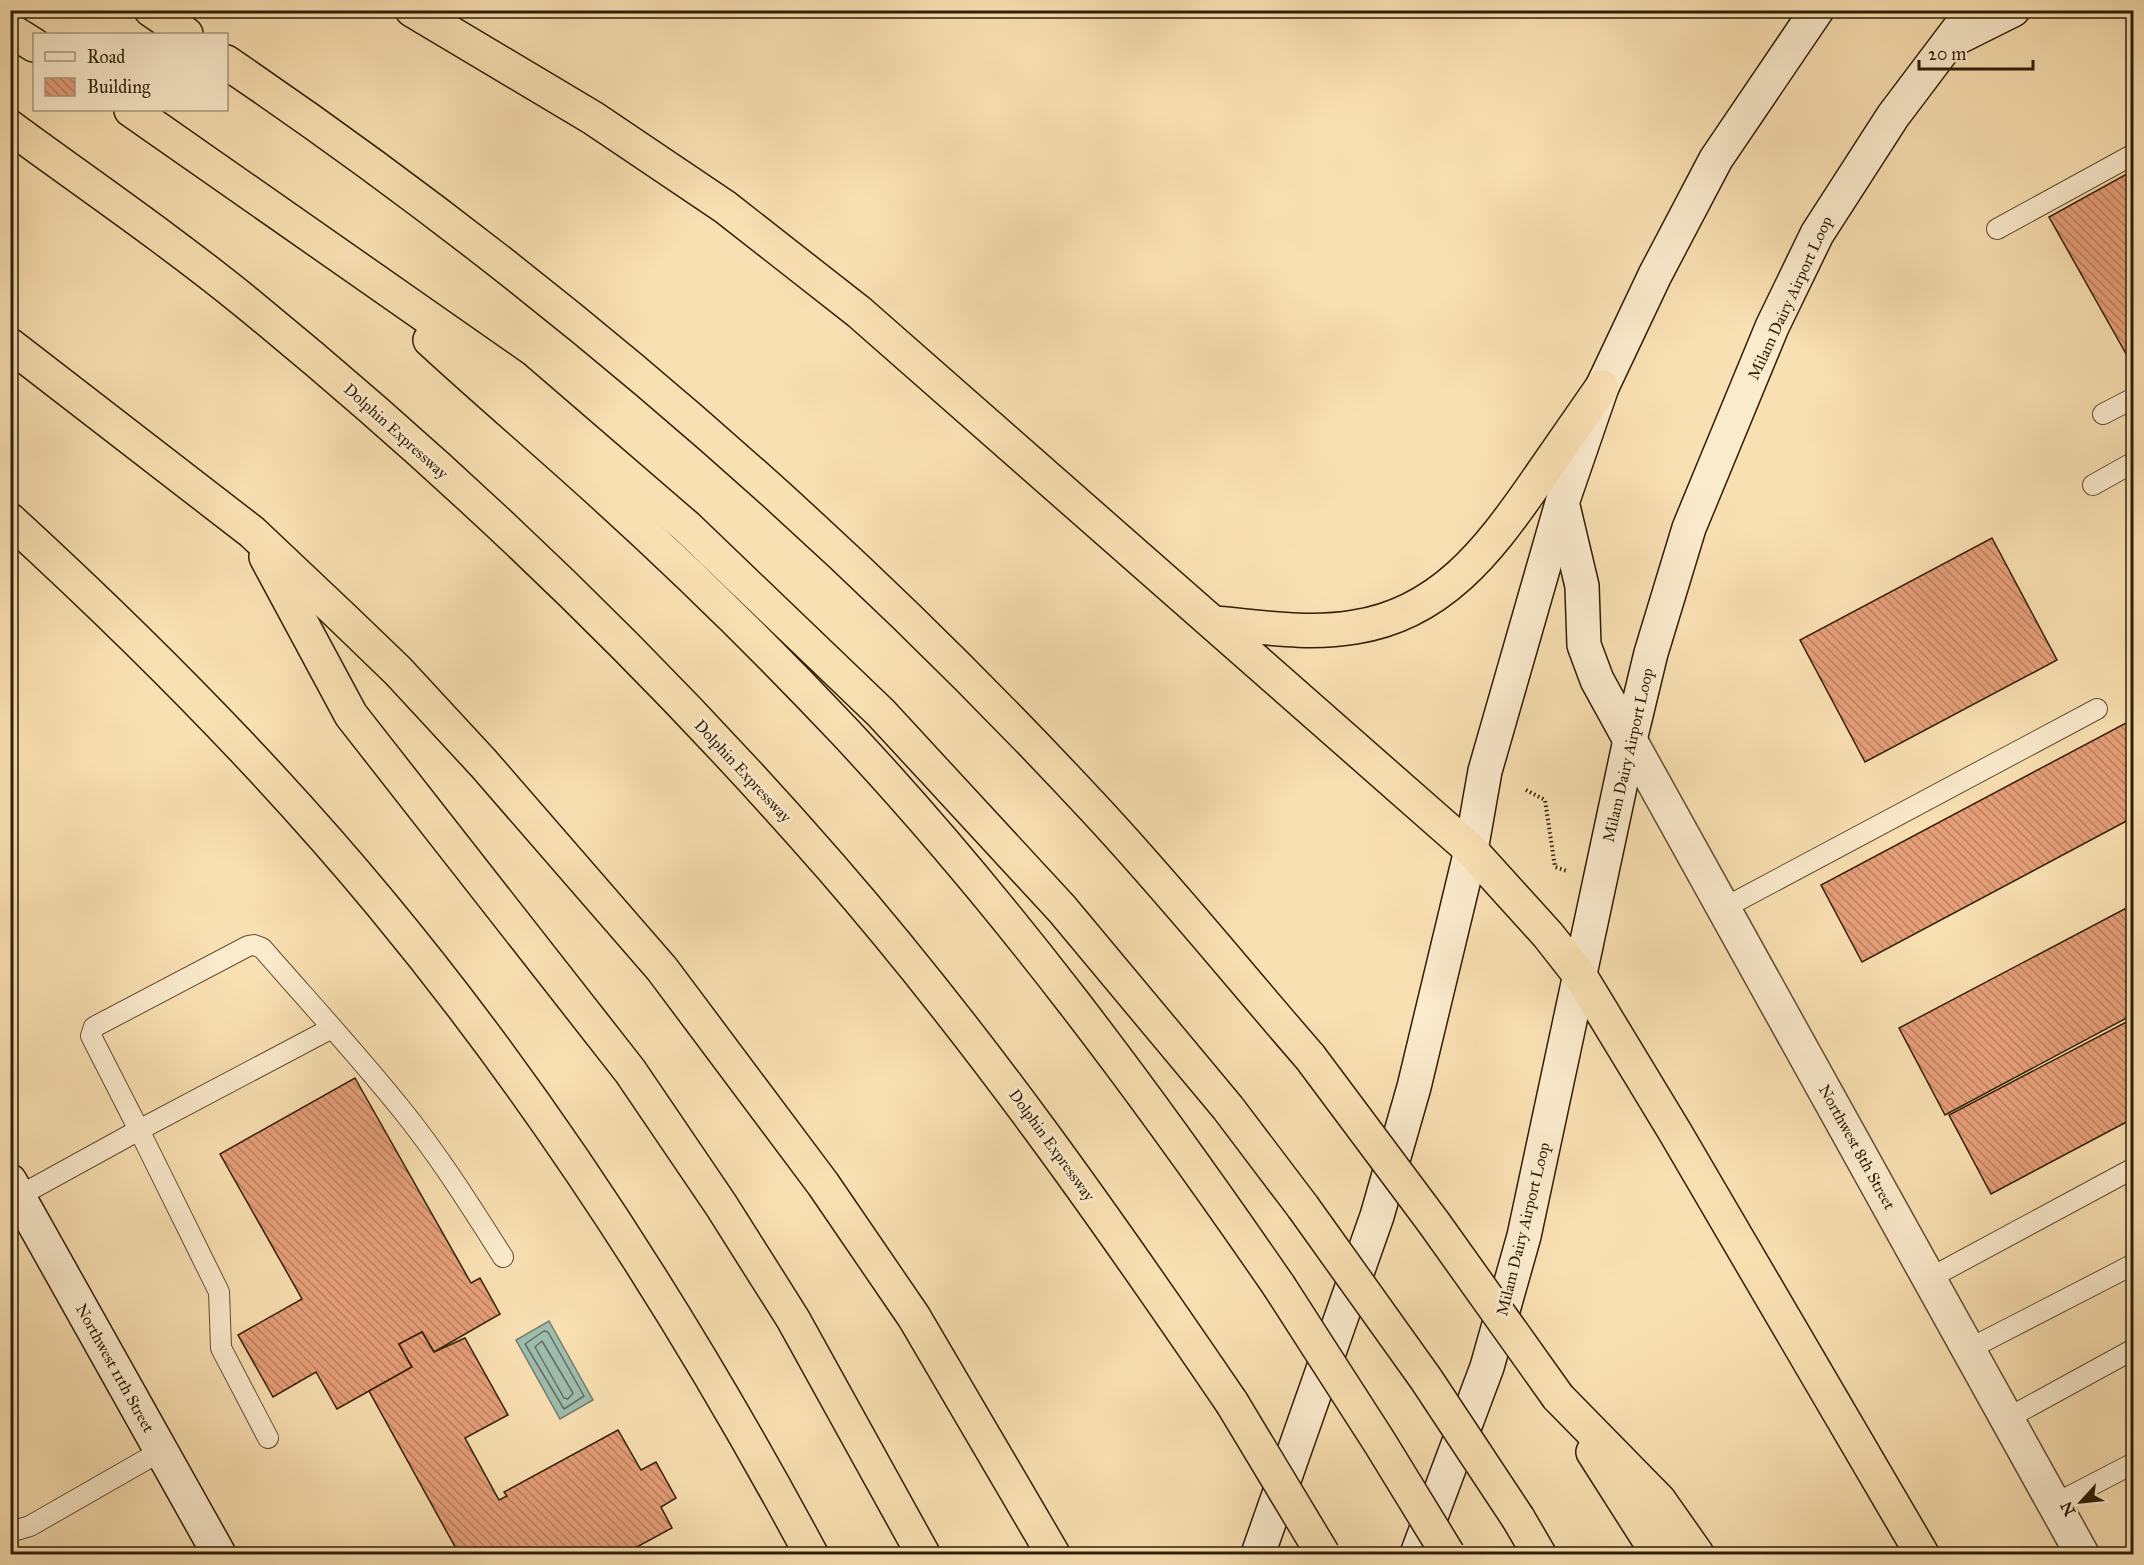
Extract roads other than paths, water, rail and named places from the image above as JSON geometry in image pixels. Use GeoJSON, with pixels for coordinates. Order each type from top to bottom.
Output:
{"type":"FeatureCollection","features":[{"type":"Feature","properties":{"kind":"highway"},"geometry":{"type":"LineString","coordinates":[[151,10],[185,33]]}},
{"type":"Feature","properties":{"kind":"highway"},"geometry":{"type":"LineString","coordinates":[[412,10],[593,118],[725,207],[859,312],[1471,850],[1548,935],[1581,977],[1676,1132],[1922,1554]]}},
{"type":"Feature","properties":{"kind":"highway"},"geometry":{"type":"LineString","coordinates":[[10,30],[33,44]]}},
{"type":"Feature","properties":{"kind":"highway"},"geometry":{"type":"LineString","coordinates":[[228,63],[378,169],[509,271],[626,365],[767,486],[890,600],[1092,806],[1310,1057],[1434,1223],[1557,1397],[1658,1554]]}},
{"type":"Feature","properties":{"kind":"highway"},"geometry":{"type":"LineString","coordinates":[[131,111],[513,377],[583,434],[687,526],[881,713],[1062,909],[1228,1108],[1304,1208],[1426,1379],[1518,1518],[1539,1554]]}},
{"type":"Feature","properties":{"kind":"highway","name":"Dolphin Expressway"},"geometry":{"type":"LineString","coordinates":[[10,127],[243,300],[345,385],[562,583],[666,688],[832,868],[1002,1078],[1082,1185],[1232,1403],[1323,1554]]}},
{"type":"Feature","properties":{"kind":"highway"},"geometry":{"type":"LineString","coordinates":[[341,257],[490,396],[676,562],[845,732],[957,860],[1074,999],[1185,1149],[1279,1286],[1448,1554]]}},
{"type":"Feature","properties":{"kind":"highway"},"geometry":{"type":"LineString","coordinates":[[10,345],[252,532],[398,671],[484,764],[662,969],[823,1184],[914,1317],[1053,1554]]}},
{"type":"Feature","properties":{"kind":"highway"},"geometry":{"type":"LineString","coordinates":[[1215,623],[1299,631],[1353,628],[1392,618],[1433,598],[1468,570],[1497,538],[1602,387]]}},
{"type":"Feature","properties":{"kind":"highway"},"geometry":{"type":"LineString","coordinates":[[10,520],[118,621],[292,800],[382,905],[468,1014],[550,1126],[628,1240],[700,1355],[811,1554]]}},
{"type":"Feature","properties":{"kind":"highway"},"geometry":{"type":"LineString","coordinates":[[252,532],[351,715],[630,1071],[721,1205],[792,1319],[923,1554]]}},
{"type":"Feature","properties":{"kind":"highway"},"geometry":{"type":"LineString","coordinates":[[1557,1397],[1659,1500],[1697,1554]]}},
{"type":"Feature","properties":{"kind":"main road"},"geometry":{"type":"LineString","coordinates":[[1258,1554],[1377,1215],[1414,1087],[1471,850],[1485,771],[1562,503],[1602,387],[1655,275],[1716,159],[1817,10]]}},
{"type":"Feature","properties":{"kind":"main road","name":"Milam Dairy Airport Loop"},"geometry":{"type":"LineString","coordinates":[[1417,1554],[1487,1367],[1518,1258],[1581,977],[1630,740],[1652,653],[1689,528],[1772,327],[1817,234],[1893,116],[1973,10]]}},
{"type":"Feature","properties":{"kind":"main road"},"geometry":{"type":"LineString","coordinates":[[1946,44],[2013,10]]}},
{"type":"Feature","properties":{"kind":"main road","name":"Northwest 8th Street"},"geometry":{"type":"LineString","coordinates":[[1562,503],[1581,586],[1584,645],[1597,680],[2082,1554]]}},
{"type":"Feature","properties":{"kind":"main road","name":"Northwest 11th Street"},"geometry":{"type":"LineString","coordinates":[[15,1189],[219,1554]]}},
{"type":"Feature","properties":{"kind":"lane"},"geometry":{"type":"LineString","coordinates":[[1997,230],[2133,154]]}},
{"type":"Feature","properties":{"kind":"lane"},"geometry":{"type":"LineString","coordinates":[[2103,414],[2133,398]]}},
{"type":"Feature","properties":{"kind":"lane"},"geometry":{"type":"LineString","coordinates":[[2093,485],[2133,462]]}},
{"type":"Feature","properties":{"kind":"lane"},"geometry":{"type":"LineString","coordinates":[[1724,908],[2097,709]]}},
{"type":"Feature","properties":{"kind":"lane"},"geometry":{"type":"LineString","coordinates":[[268,1438],[221,1348],[219,1292],[91,1036],[94,1027],[255,945],[262,948],[410,1120],[459,1187],[503,1257]]}},
{"type":"Feature","properties":{"kind":"lane"},"geometry":{"type":"LineString","coordinates":[[15,1189],[139,1130],[332,1028]]}},
{"type":"Feature","properties":{"kind":"lane"},"geometry":{"type":"LineString","coordinates":[[1930,1278],[2133,1168]]}},
{"type":"Feature","properties":{"kind":"lane"},"geometry":{"type":"LineString","coordinates":[[1969,1349],[2133,1264]]}},
{"type":"Feature","properties":{"kind":"lane"},"geometry":{"type":"LineString","coordinates":[[2008,1418],[2133,1349]]}},
{"type":"Feature","properties":{"kind":"lane"},"geometry":{"type":"LineString","coordinates":[[10,1532],[30,1526],[161,1451]]}},
{"type":"Feature","properties":{"kind":"lane"},"geometry":{"type":"LineString","coordinates":[[2055,1504],[2133,1463]]}},
{"type":"Feature","properties":{"kind":"water"},"geometry":{"type":"Polygon","coordinates":[[[549,1321],[593,1400],[560,1419],[516,1340],[549,1321]]]}}]}
